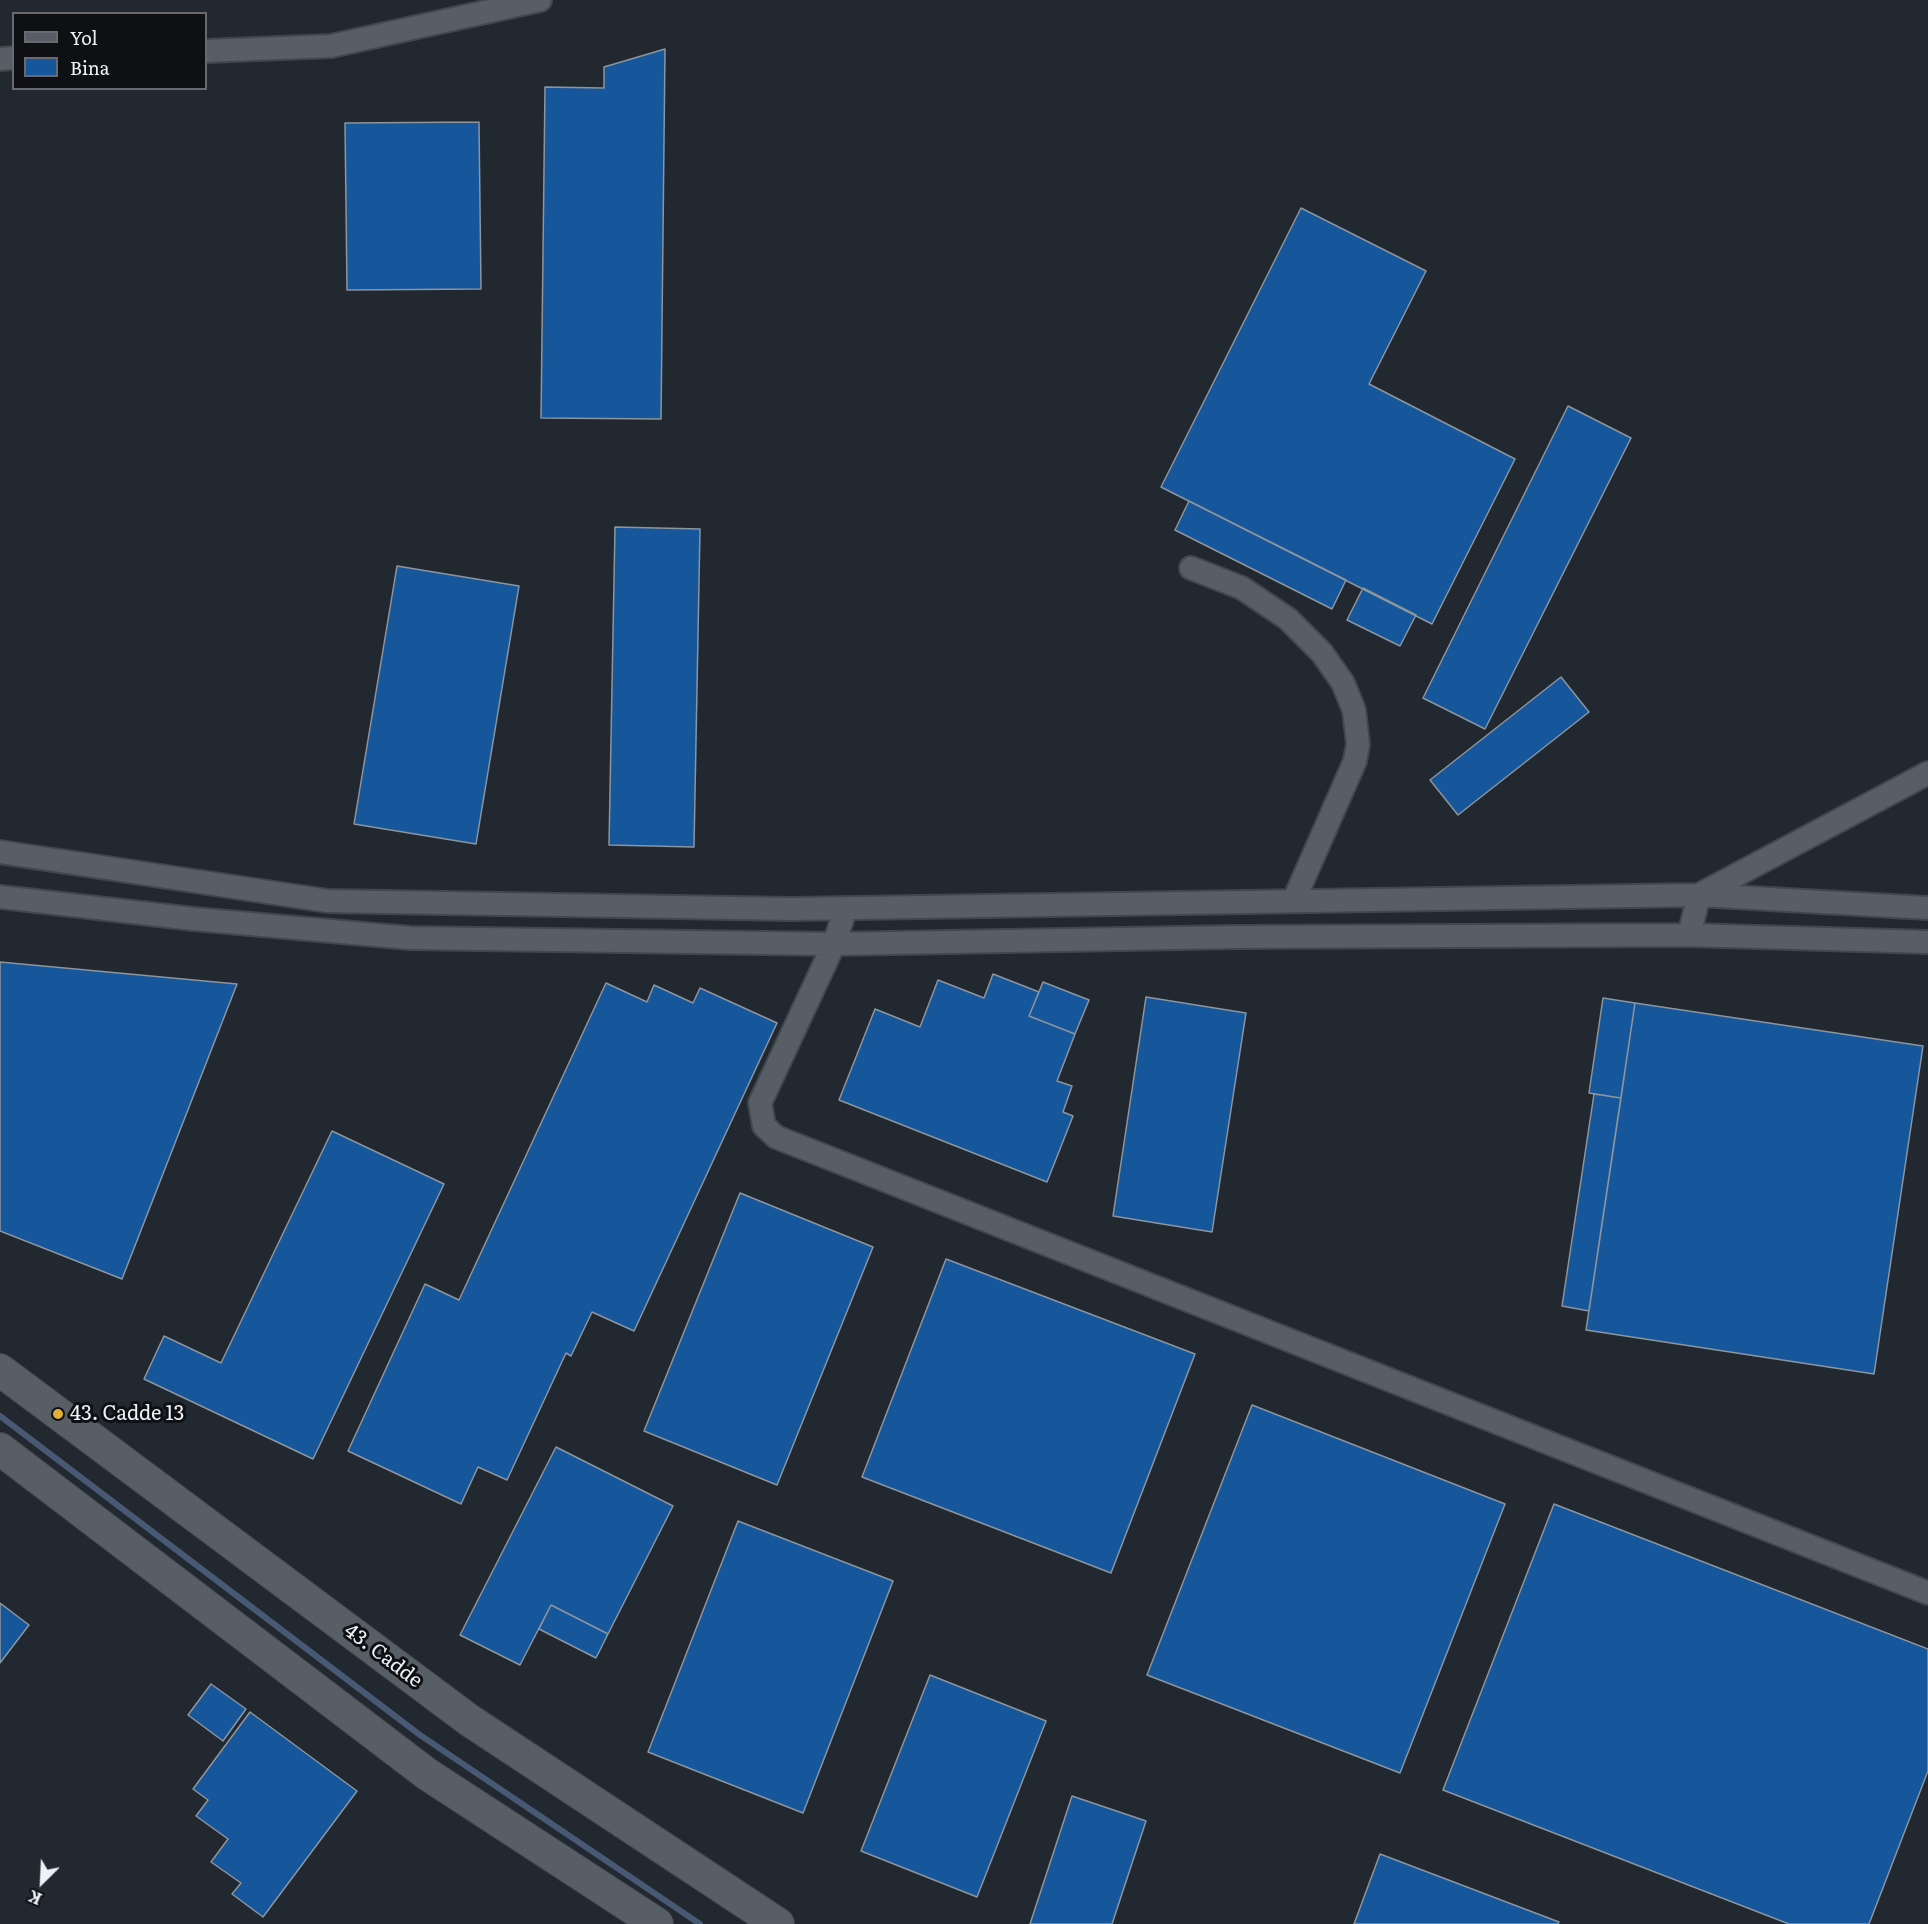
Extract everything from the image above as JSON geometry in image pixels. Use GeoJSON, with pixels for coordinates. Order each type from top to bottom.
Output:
{"type":"FeatureCollection","features":[{"type":"Feature","properties":{"kind":"main road","name":"43. Cadde"},"geometry":{"type":"LineString","coordinates":[[0,1370],[469,1720],[778,1924]]}},
{"type":"Feature","properties":{"kind":"main road"},"geometry":{"type":"LineString","coordinates":[[0,1449],[427,1774],[657,1924]]}},
{"type":"Feature","properties":{"kind":"street"},"geometry":{"type":"LineString","coordinates":[[207,51],[331,46],[540,0]]}},
{"type":"Feature","properties":{"kind":"street"},"geometry":{"type":"LineString","coordinates":[[1191,568],[1242,588],[1288,619],[1322,653],[1343,683],[1354,710],[1358,744],[1355,761],[1294,900]]}},
{"type":"Feature","properties":{"kind":"street"},"geometry":{"type":"LineString","coordinates":[[1689,935],[1699,895],[1928,773]]}},
{"type":"Feature","properties":{"kind":"street"},"geometry":{"type":"LineString","coordinates":[[0,852],[328,901],[846,908],[1699,895],[1928,908]]}},
{"type":"Feature","properties":{"kind":"street"},"geometry":{"type":"LineString","coordinates":[[0,897],[194,919],[410,939],[834,944],[1236,937],[1689,935],[1928,942]]}},
{"type":"Feature","properties":{"kind":"street"},"geometry":{"type":"LineString","coordinates":[[846,908],[834,944],[759,1103],[764,1126],[776,1137],[1928,1593]]}},
{"type":"Feature","properties":{"kind":"building"},"geometry":{"type":"Polygon","coordinates":[[[665,49],[661,419],[541,418],[545,87],[604,88],[604,67],[665,49]]]}},
{"type":"Feature","properties":{"kind":"building"},"geometry":{"type":"Polygon","coordinates":[[[479,122],[481,289],[347,290],[345,123],[479,122]]]}},
{"type":"Feature","properties":{"kind":"building"},"geometry":{"type":"Polygon","coordinates":[[[1301,208],[1426,271],[1369,384],[1515,459],[1432,624],[1161,487],[1301,208]]]}},
{"type":"Feature","properties":{"kind":"building"},"geometry":{"type":"Polygon","coordinates":[[[1568,406],[1631,438],[1485,729],[1423,698],[1568,406]]]}},
{"type":"Feature","properties":{"kind":"building"},"geometry":{"type":"Polygon","coordinates":[[[1189,501],[1346,580],[1332,609],[1175,530],[1189,501]]]}},
{"type":"Feature","properties":{"kind":"building"},"geometry":{"type":"Polygon","coordinates":[[[615,527],[700,529],[694,847],[609,845],[615,527]]]}},
{"type":"Feature","properties":{"kind":"building"},"geometry":{"type":"Polygon","coordinates":[[[397,566],[519,586],[476,844],[354,824],[397,566]]]}},
{"type":"Feature","properties":{"kind":"building"},"geometry":{"type":"Polygon","coordinates":[[[1363,588],[1416,615],[1400,646],[1347,620],[1363,588]]]}},
{"type":"Feature","properties":{"kind":"building"},"geometry":{"type":"Polygon","coordinates":[[[1561,677],[1589,712],[1458,815],[1430,780],[1561,677]]]}},
{"type":"Feature","properties":{"kind":"building"},"geometry":{"type":"Polygon","coordinates":[[[0,962],[237,984],[122,1279],[0,1231],[0,962]]]}},
{"type":"Feature","properties":{"kind":"building"},"geometry":{"type":"Polygon","coordinates":[[[993,974],[1039,992],[1029,1016],[1075,1034],[1057,1081],[1072,1086],[1063,1112],[1073,1116],[1047,1182],[839,1100],[875,1009],[920,1027],[938,980],[984,998],[993,974]]]}},
{"type":"Feature","properties":{"kind":"building"},"geometry":{"type":"Polygon","coordinates":[[[1043,982],[1089,1000],[1075,1034],[1029,1016],[1043,982]]]}},
{"type":"Feature","properties":{"kind":"building"},"geometry":{"type":"Polygon","coordinates":[[[606,983],[647,1002],[654,985],[693,1003],[700,988],[777,1023],[634,1331],[592,1312],[571,1356],[566,1353],[507,1480],[478,1467],[461,1504],[348,1451],[425,1284],[459,1300],[606,983]]]}},
{"type":"Feature","properties":{"kind":"building"},"geometry":{"type":"Polygon","coordinates":[[[1146,997],[1246,1013],[1212,1232],[1113,1216],[1146,997]]]}},
{"type":"Feature","properties":{"kind":"building"},"geometry":{"type":"Polygon","coordinates":[[[1603,998],[1635,1003],[1621,1098],[1589,1093],[1603,998]]]}},
{"type":"Feature","properties":{"kind":"building"},"geometry":{"type":"Polygon","coordinates":[[[1635,1003],[1923,1046],[1874,1374],[1586,1330],[1635,1003]]]}},
{"type":"Feature","properties":{"kind":"building"},"geometry":{"type":"Polygon","coordinates":[[[1594,1094],[1621,1098],[1589,1311],[1562,1306],[1594,1094]]]}},
{"type":"Feature","properties":{"kind":"building"},"geometry":{"type":"Polygon","coordinates":[[[332,1131],[444,1184],[313,1459],[144,1379],[164,1336],[221,1363],[332,1131]]]}},
{"type":"Feature","properties":{"kind":"building"},"geometry":{"type":"Polygon","coordinates":[[[740,1193],[873,1247],[777,1485],[644,1431],[740,1193]]]}},
{"type":"Feature","properties":{"kind":"building"},"geometry":{"type":"Polygon","coordinates":[[[946,1259],[1195,1354],[1111,1573],[862,1477],[946,1259]]]}},
{"type":"Feature","properties":{"kind":"building"},"geometry":{"type":"Polygon","coordinates":[[[1252,1405],[1505,1504],[1400,1773],[1147,1675],[1252,1405]]]}},
{"type":"Feature","properties":{"kind":"building"},"geometry":{"type":"Polygon","coordinates":[[[556,1447],[673,1506],[608,1634],[551,1605],[520,1665],[460,1635],[556,1447]]]}},
{"type":"Feature","properties":{"kind":"building"},"geometry":{"type":"Polygon","coordinates":[[[1554,1504],[1928,1649],[1928,1771],[1869,1924],[1789,1924],[1443,1790],[1554,1504]]]}},
{"type":"Feature","properties":{"kind":"building"},"geometry":{"type":"Polygon","coordinates":[[[738,1521],[893,1581],[803,1813],[648,1752],[738,1521]]]}},
{"type":"Feature","properties":{"kind":"building"},"geometry":{"type":"Polygon","coordinates":[[[0,1603],[29,1625],[0,1663],[0,1603]]]}},
{"type":"Feature","properties":{"kind":"building"},"geometry":{"type":"Polygon","coordinates":[[[551,1605],[608,1634],[596,1658],[539,1629],[551,1605]]]}},
{"type":"Feature","properties":{"kind":"building"},"geometry":{"type":"Polygon","coordinates":[[[930,1675],[1046,1721],[977,1897],[861,1851],[930,1675]]]}},
{"type":"Feature","properties":{"kind":"building"},"geometry":{"type":"Polygon","coordinates":[[[211,1684],[246,1709],[223,1741],[188,1715],[211,1684]]]}},
{"type":"Feature","properties":{"kind":"building"},"geometry":{"type":"Polygon","coordinates":[[[250,1712],[357,1791],[263,1917],[232,1894],[241,1883],[211,1862],[228,1839],[196,1816],[208,1800],[193,1789],[250,1712]]]}},
{"type":"Feature","properties":{"kind":"building"},"geometry":{"type":"Polygon","coordinates":[[[1072,1796],[1146,1821],[1112,1924],[1030,1924],[1072,1796]]]}},
{"type":"Feature","properties":{"kind":"building"},"geometry":{"type":"Polygon","coordinates":[[[1380,1854],[1559,1922],[1558,1924],[1354,1924],[1380,1854]]]}},
{"type":"Feature","properties":{"kind":"waterway"},"geometry":{"type":"LineString","coordinates":[[0,1416],[420,1735],[700,1924]]}},
{"type":"Feature","properties":{"kind":"place","name":"43. Cadde 13"},"geometry":{"type":"Point","coordinates":[58,1414]}}]}
